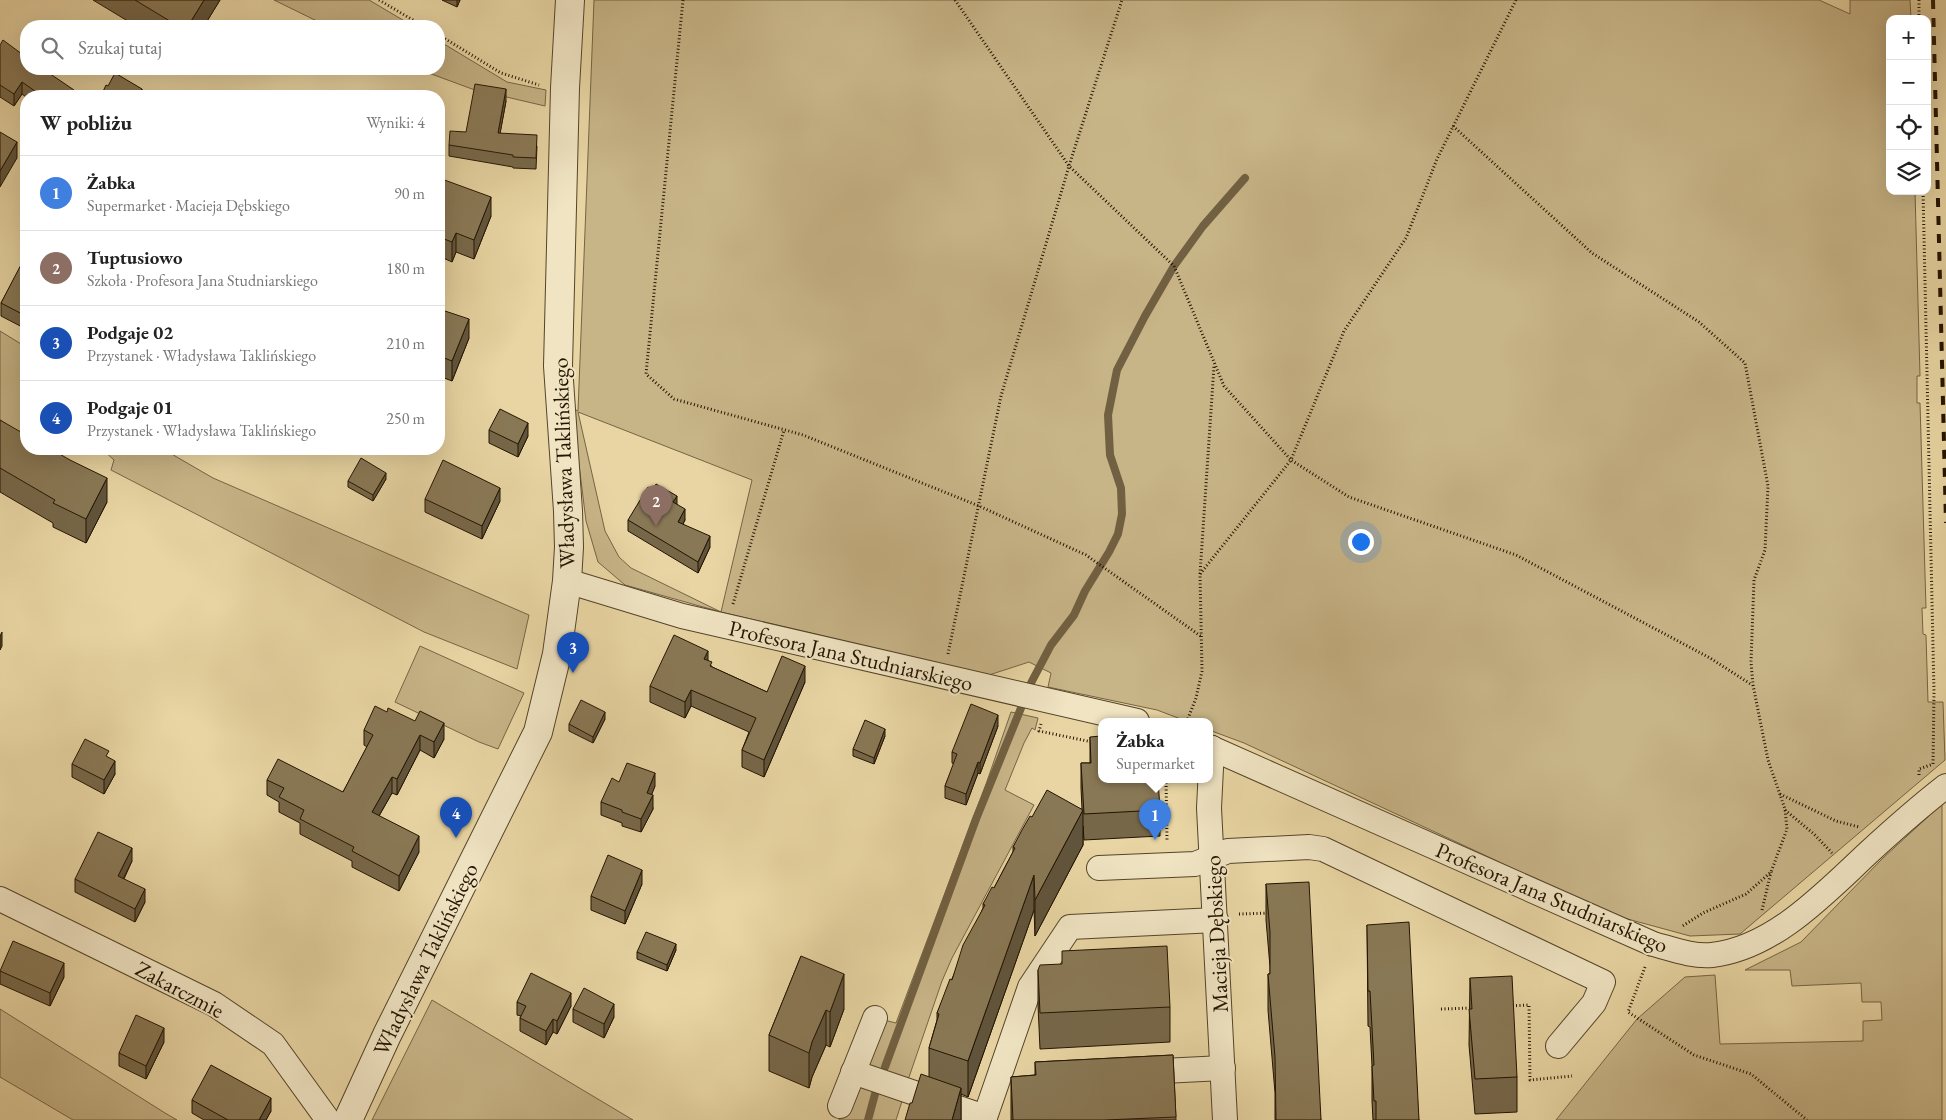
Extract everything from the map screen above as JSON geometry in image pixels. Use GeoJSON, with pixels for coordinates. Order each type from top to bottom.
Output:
{"type":"FeatureCollection","features":[{"type":"Feature","properties":{"kind":"street","name":"Władysława Taklińskiego"},"geometry":{"type":"LineString","coordinates":[[348,1120],[387,1035],[538,732],[557,654],[567,581],[568,511],[558,366],[565,88],[570,0]]}},
{"type":"Feature","properties":{"kind":"street","name":"Profesora Jana Studniarskiego"},"geometry":{"type":"LineString","coordinates":[[567,581],[682,616],[1124,718]]}},
{"type":"Feature","properties":{"kind":"street","name":"Profesora Jana Studniarskiego"},"geometry":{"type":"LineString","coordinates":[[1213,749],[1650,952],[1710,955],[1729,952],[1764,939],[1780,929],[1946,786]]}},
{"type":"Feature","properties":{"kind":"street","name":"Macieja Dębskiego"},"geometry":{"type":"LineString","coordinates":[[1209,783],[1209,808],[1213,857],[1222,917],[1225,1120]]}},
{"type":"Feature","properties":{"kind":"street"},"geometry":{"type":"LineString","coordinates":[[1099,868],[1195,864],[1228,851],[1308,847],[1323,849],[1603,982],[1594,1002],[1558,1046]]}},
{"type":"Feature","properties":{"kind":"street","name":"Zakarczmie"},"geometry":{"type":"LineString","coordinates":[[0,899],[214,1004],[274,1044],[328,1120]]}},
{"type":"Feature","properties":{"kind":"street"},"geometry":{"type":"LineString","coordinates":[[853,1072],[985,1119],[1008,1079],[1030,987],[1070,927],[1222,917]]}},
{"type":"Feature","properties":{"kind":"street"},"geometry":{"type":"LineString","coordinates":[[1040,970],[1070,970]]}},
{"type":"Feature","properties":{"kind":"street"},"geometry":{"type":"LineString","coordinates":[[840,1106],[875,1018]]}},
{"type":"Feature","properties":{"kind":"street"},"geometry":{"type":"LineString","coordinates":[[1125,1073],[1223,1068]]}},
{"type":"Feature","properties":{"kind":"path"},"geometry":{"type":"LineString","coordinates":[[379,0],[413,20]]}},
{"type":"Feature","properties":{"kind":"path"},"geometry":{"type":"LineString","coordinates":[[684,0],[646,374],[674,399],[802,435],[979,506],[1086,556],[1202,637]]}},
{"type":"Feature","properties":{"kind":"path"},"geometry":{"type":"LineString","coordinates":[[954,0],[1069,166],[1174,266],[1224,386],[1291,460],[1349,497],[1516,556],[1710,658],[1753,685]]}},
{"type":"Feature","properties":{"kind":"path"},"geometry":{"type":"LineString","coordinates":[[943,676],[1002,396],[1069,166],[1122,0]]}},
{"type":"Feature","properties":{"kind":"path"},"geometry":{"type":"LineString","coordinates":[[1200,574],[1291,460],[1344,331],[1406,238],[1437,159],[1516,0]]}},
{"type":"Feature","properties":{"kind":"path"},"geometry":{"type":"LineString","coordinates":[[1919,0],[1919,15]]}},
{"type":"Feature","properties":{"kind":"path"},"geometry":{"type":"LineString","coordinates":[[445,40],[502,73],[547,87],[565,88]]}},
{"type":"Feature","properties":{"kind":"path"},"geometry":{"type":"LineString","coordinates":[[1453,126],[1592,253],[1699,322],[1746,363],[1768,486],[1765,550],[1754,580],[1751,662],[1753,685],[1768,760],[1785,810],[1787,829],[1761,912],[1764,939]]}},
{"type":"Feature","properties":{"kind":"path"},"geometry":{"type":"LineString","coordinates":[[1919,778],[1920,768],[1933,764],[1934,692],[1923,195]]}},
{"type":"Feature","properties":{"kind":"path"},"geometry":{"type":"LineString","coordinates":[[1188,718],[1196,698],[1202,671],[1200,574],[1214,363]]}},
{"type":"Feature","properties":{"kind":"path"},"geometry":{"type":"LineString","coordinates":[[727,626],[784,430]]}},
{"type":"Feature","properties":{"kind":"path"},"geometry":{"type":"LineString","coordinates":[[1042,719],[1039,731],[1098,743]]}},
{"type":"Feature","properties":{"kind":"path"},"geometry":{"type":"LineString","coordinates":[[1166,783],[1167,865]]}},
{"type":"Feature","properties":{"kind":"path"},"geometry":{"type":"LineString","coordinates":[[1779,794],[1836,821],[1861,828]]}},
{"type":"Feature","properties":{"kind":"path"},"geometry":{"type":"LineString","coordinates":[[1785,810],[1814,834],[1833,854],[1841,852]]}},
{"type":"Feature","properties":{"kind":"path"},"geometry":{"type":"LineString","coordinates":[[1772,872],[1746,894],[1703,913],[1650,952],[1628,1012],[1694,1055],[1751,1074],[1807,1120]]}},
{"type":"Feature","properties":{"kind":"path"},"geometry":{"type":"LineString","coordinates":[[1222,917],[1276,913]]}},
{"type":"Feature","properties":{"kind":"path"},"geometry":{"type":"LineString","coordinates":[[1500,1007],[1528,1005],[1530,1080],[1572,1076]]}},
{"type":"Feature","properties":{"kind":"path"},"geometry":{"type":"LineString","coordinates":[[1441,1009],[1480,1008]]}},
{"type":"Feature","properties":{"kind":"shaded area"},"geometry":{"type":"Polygon","coordinates":[[[274,0],[369,0],[403,20],[315,20],[274,0]]]}},
{"type":"Feature","properties":{"kind":"shaded area"},"geometry":{"type":"Polygon","coordinates":[[[594,0],[1819,0],[1850,14],[1850,0],[1910,0],[1911,15],[1886,15],[1886,195],[1915,195],[1920,376],[1917,376],[1917,403],[1920,403],[1926,608],[1922,608],[1923,634],[1926,635],[1928,702],[1943,702],[1945,760],[1740,934],[1690,936],[1613,915],[1244,743],[1213,731],[1213,718],[1178,718],[1157,710],[1048,687],[1051,673],[1029,662],[989,675],[721,612],[625,585],[598,562],[586,521],[572,408],[578,411],[594,0]],[[578,412],[605,531],[619,557],[631,568],[721,612],[752,480],[578,412]]]}},
{"type":"Feature","properties":{"kind":"shaded area"},"geometry":{"type":"Polygon","coordinates":[[[445,45],[507,82],[546,90],[545,106],[472,89],[434,75],[445,75],[445,45]]]}},
{"type":"Feature","properties":{"kind":"shaded area"},"geometry":{"type":"Polygon","coordinates":[[[0,331],[20,343],[20,437],[0,436],[0,331]]]}},
{"type":"Feature","properties":{"kind":"shaded area"},"geometry":{"type":"Polygon","coordinates":[[[109,455],[173,455],[213,478],[529,615],[517,669],[424,632],[111,470],[114,460],[109,455]]]}},
{"type":"Feature","properties":{"kind":"shaded area"},"geometry":{"type":"Polygon","coordinates":[[[420,646],[524,693],[498,749],[479,742],[395,702],[420,646]]]}},
{"type":"Feature","properties":{"kind":"shaded area"},"geometry":{"type":"Polygon","coordinates":[[[1011,712],[1038,718],[1035,730],[1032,728],[1024,743],[1005,790],[1034,805],[952,958],[942,981],[908,1080],[864,1066],[880,1019],[896,1023],[986,784],[1011,712]]]}},
{"type":"Feature","properties":{"kind":"shaded area"},"geometry":{"type":"Polygon","coordinates":[[[1942,804],[1942,1120],[1556,1120],[1637,1019],[1685,977],[1715,975],[1720,1044],[1863,1041],[1863,1021],[1882,1020],[1881,1002],[1862,1002],[1861,983],[1792,986],[1790,970],[1745,970],[1801,942],[1883,858],[1942,804]]]}},
{"type":"Feature","properties":{"kind":"shaded area"},"geometry":{"type":"Polygon","coordinates":[[[432,1000],[633,1120],[372,1120],[432,1000]]]}},
{"type":"Feature","properties":{"kind":"shaded area"},"geometry":{"type":"Polygon","coordinates":[[[0,1009],[177,1120],[73,1120],[0,1077],[0,1009]]]}},
{"type":"Feature","properties":{"kind":"shaded area"},"geometry":{"type":"Polygon","coordinates":[[[858,1082],[903,1098],[896,1120],[839,1120],[858,1082]]]}},
{"type":"Feature","properties":{"kind":"building"},"geometry":{"type":"Polygon","coordinates":[[[135,0],[204,0],[192,20],[168,20],[135,0]]]}},
{"type":"Feature","properties":{"kind":"building"},"geometry":{"type":"Polygon","coordinates":[[[3,40],[20,53],[20,75],[52,75],[74,90],[33,90],[22,82],[14,94],[0,85],[0,45],[3,40]]]}},
{"type":"Feature","properties":{"kind":"building"},"geometry":{"type":"Polygon","coordinates":[[[114,75],[118,75],[142,89],[104,90],[106,85],[108,86],[114,75]]]}},
{"type":"Feature","properties":{"kind":"building"},"geometry":{"type":"Polygon","coordinates":[[[475,84],[506,89],[498,133],[537,135],[536,158],[513,157],[513,155],[449,145],[450,131],[466,132],[475,84]]]}},
{"type":"Feature","properties":{"kind":"building"},"geometry":{"type":"Polygon","coordinates":[[[0,132],[17,142],[0,171],[0,132]]]}},
{"type":"Feature","properties":{"kind":"building"},"geometry":{"type":"Polygon","coordinates":[[[445,180],[491,197],[474,240],[456,233],[452,242],[445,239],[445,180]]]}},
{"type":"Feature","properties":{"kind":"building"},"geometry":{"type":"Polygon","coordinates":[[[20,267],[20,313],[1,303],[20,267]]]}},
{"type":"Feature","properties":{"kind":"building"},"geometry":{"type":"Polygon","coordinates":[[[445,311],[469,319],[452,361],[445,358],[445,311]]]}},
{"type":"Feature","properties":{"kind":"building"},"geometry":{"type":"Polygon","coordinates":[[[500,409],[528,423],[518,444],[489,430],[500,409]]]}},
{"type":"Feature","properties":{"kind":"building"},"geometry":{"type":"Polygon","coordinates":[[[0,420],[20,432],[20,455],[61,455],[107,478],[86,519],[53,503],[55,500],[0,468],[0,420]]]}},
{"type":"Feature","properties":{"kind":"building"},"geometry":{"type":"Polygon","coordinates":[[[361,458],[386,473],[373,495],[348,481],[361,458]]]}},
{"type":"Feature","properties":{"kind":"building"},"geometry":{"type":"Polygon","coordinates":[[[443,460],[500,488],[482,526],[425,499],[443,460]]]}},
{"type":"Feature","properties":{"kind":"building"},"geometry":{"type":"Polygon","coordinates":[[[656,484],[677,496],[673,502],[685,509],[678,522],[710,536],[698,562],[628,520],[648,487],[653,490],[656,484]]]}},
{"type":"Feature","properties":{"kind":"building"},"geometry":{"type":"Polygon","coordinates":[[[674,635],[708,651],[704,659],[712,662],[710,666],[767,692],[782,656],[805,666],[764,760],[742,750],[756,718],[691,690],[685,702],[650,686],[674,635]]]}},
{"type":"Feature","properties":{"kind":"building"},"geometry":{"type":"Polygon","coordinates":[[[581,700],[605,712],[593,737],[569,724],[581,700]]]}},
{"type":"Feature","properties":{"kind":"building"},"geometry":{"type":"Polygon","coordinates":[[[971,704],[998,715],[966,794],[945,786],[957,754],[952,752],[971,704]]]}},
{"type":"Feature","properties":{"kind":"building"},"geometry":{"type":"Polygon","coordinates":[[[375,706],[387,712],[388,708],[415,721],[420,711],[444,723],[434,742],[420,735],[397,779],[392,777],[372,812],[419,836],[399,876],[352,851],[354,847],[300,819],[304,810],[279,797],[284,788],[267,780],[278,759],[343,792],[373,735],[364,730],[375,706]]]}},
{"type":"Feature","properties":{"kind":"building"},"geometry":{"type":"Polygon","coordinates":[[[865,720],[885,729],[874,758],[853,749],[865,720]]]}},
{"type":"Feature","properties":{"kind":"building"},"geometry":{"type":"Polygon","coordinates":[[[1098,736],[1098,783],[1158,783],[1160,810],[1084,814],[1081,763],[1091,763],[1090,737],[1098,736]]]}},
{"type":"Feature","properties":{"kind":"building"},"geometry":{"type":"Polygon","coordinates":[[[85,739],[109,751],[106,756],[115,761],[104,780],[72,764],[85,739]]]}},
{"type":"Feature","properties":{"kind":"building"},"geometry":{"type":"Polygon","coordinates":[[[627,763],[655,773],[647,793],[653,795],[641,819],[601,802],[612,778],[619,782],[627,763]]]}},
{"type":"Feature","properties":{"kind":"building"},"geometry":{"type":"Polygon","coordinates":[[[1047,790],[1083,810],[1035,900],[1034,875],[968,1061],[929,1048],[939,1014],[937,1013],[950,979],[952,980],[963,945],[985,905],[983,904],[992,887],[994,888],[1015,848],[1013,847],[1022,830],[1030,816],[1032,817],[1047,790]]]}},
{"type":"Feature","properties":{"kind":"building"},"geometry":{"type":"Polygon","coordinates":[[[98,832],[132,848],[118,876],[145,889],[135,909],[75,879],[98,832]]]}},
{"type":"Feature","properties":{"kind":"building"},"geometry":{"type":"Polygon","coordinates":[[[608,855],[642,870],[625,911],[591,896],[608,855]]]}},
{"type":"Feature","properties":{"kind":"building"},"geometry":{"type":"Polygon","coordinates":[[[1309,882],[1321,1120],[1276,1120],[1275,1057],[1268,974],[1270,974],[1270,932],[1266,884],[1309,882]]]}},
{"type":"Feature","properties":{"kind":"building"},"geometry":{"type":"Polygon","coordinates":[[[1409,922],[1419,1120],[1376,1120],[1370,991],[1368,991],[1367,925],[1409,922]]]}},
{"type":"Feature","properties":{"kind":"building"},"geometry":{"type":"Polygon","coordinates":[[[646,932],[676,944],[667,965],[637,952],[646,932]]]}},
{"type":"Feature","properties":{"kind":"building"},"geometry":{"type":"Polygon","coordinates":[[[13,941],[64,963],[50,993],[0,971],[13,941]]]}},
{"type":"Feature","properties":{"kind":"building"},"geometry":{"type":"Polygon","coordinates":[[[1167,946],[1170,1007],[1040,1013],[1038,970],[1040,965],[1062,964],[1062,951],[1167,946]]]}},
{"type":"Feature","properties":{"kind":"building"},"geometry":{"type":"Polygon","coordinates":[[[801,956],[844,974],[830,1012],[826,1010],[809,1053],[769,1035],[801,956]]]}},
{"type":"Feature","properties":{"kind":"building"},"geometry":{"type":"Polygon","coordinates":[[[531,973],[571,993],[557,1021],[553,1019],[546,1031],[520,1018],[526,1006],[517,1002],[531,973]]]}},
{"type":"Feature","properties":{"kind":"building"},"geometry":{"type":"Polygon","coordinates":[[[1512,976],[1517,1077],[1475,1079],[1469,1009],[1472,1009],[1470,978],[1512,976]]]}},
{"type":"Feature","properties":{"kind":"building"},"geometry":{"type":"Polygon","coordinates":[[[584,988],[614,1004],[604,1024],[573,1009],[584,988]]]}},
{"type":"Feature","properties":{"kind":"building"},"geometry":{"type":"Polygon","coordinates":[[[136,1015],[164,1028],[146,1066],[119,1053],[136,1015]]]}},
{"type":"Feature","properties":{"kind":"building"},"geometry":{"type":"Polygon","coordinates":[[[1173,1055],[1176,1117],[1104,1120],[1013,1120],[1011,1077],[1036,1075],[1035,1062],[1173,1055]]]}},
{"type":"Feature","properties":{"kind":"building"},"geometry":{"type":"Polygon","coordinates":[[[211,1065],[271,1098],[259,1120],[228,1120],[192,1100],[211,1065]]]}},
{"type":"Feature","properties":{"kind":"building"},"geometry":{"type":"Polygon","coordinates":[[[921,1074],[961,1088],[952,1120],[905,1120],[921,1074]]]}},
{"type":"Feature","properties":{"kind":"waterway"},"geometry":{"type":"LineString","coordinates":[[1031,683],[1051,645],[1074,615],[1085,591],[1118,534],[1122,514],[1121,488],[1110,455],[1108,415],[1117,370],[1174,266],[1203,226],[1245,178]]}},
{"type":"Feature","properties":{"kind":"waterway"},"geometry":{"type":"LineString","coordinates":[[885,1067],[976,819],[1021,708]]}},
{"type":"Feature","properties":{"kind":"waterway"},"geometry":{"type":"LineString","coordinates":[[868,1120],[875,1094]]}},
{"type":"Feature","properties":{"kind":"railway"},"geometry":{"type":"LineString","coordinates":[[1933,0],[1946,523]]}},
{"type":"Feature","properties":{"kind":"place","name":"Tuptusiowo"},"geometry":{"type":"Point","coordinates":[656,526]}},
{"type":"Feature","properties":{"kind":"place","name":"Podgaje 02"},"geometry":{"type":"Point","coordinates":[573,673]}},
{"type":"Feature","properties":{"kind":"place","name":"Podgaje 01"},"geometry":{"type":"Point","coordinates":[456,838]}},
{"type":"Feature","properties":{"kind":"place","name":"Żabka"},"geometry":{"type":"Point","coordinates":[1155,840]}}]}
